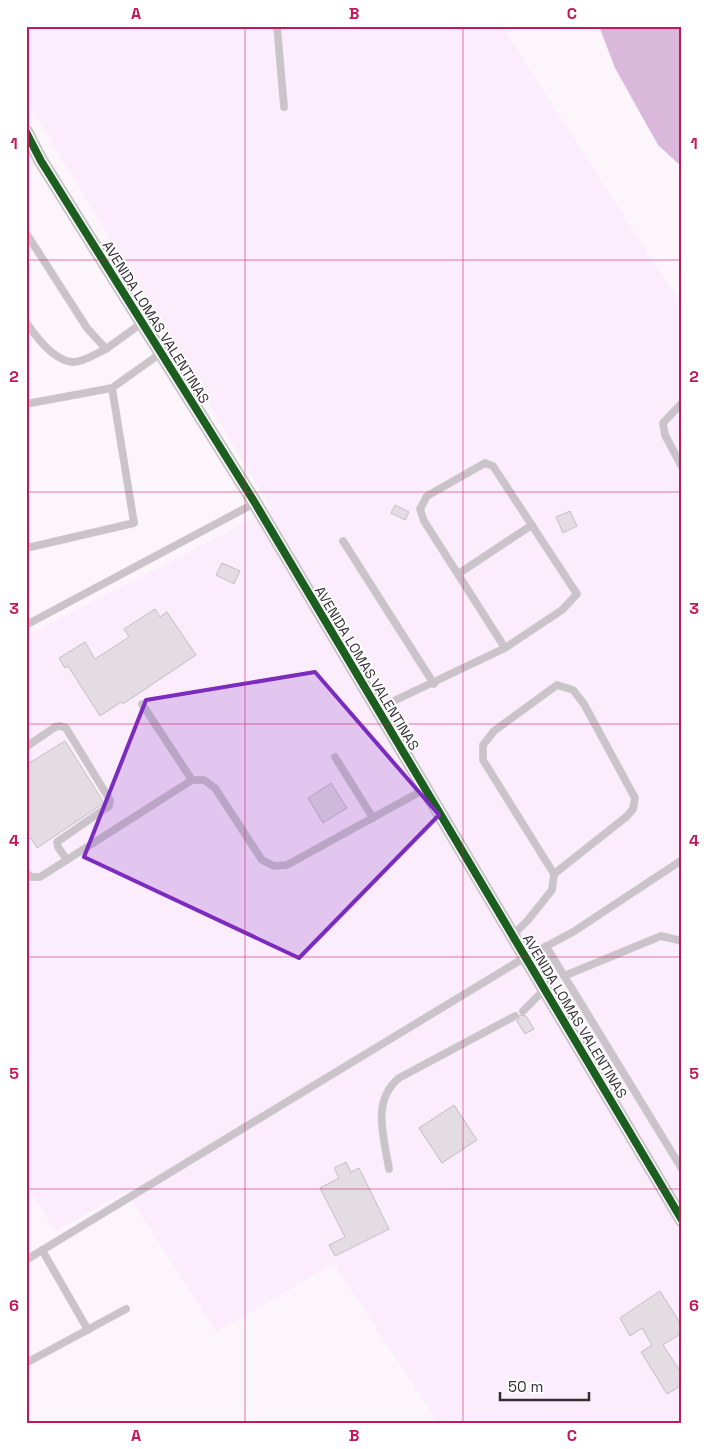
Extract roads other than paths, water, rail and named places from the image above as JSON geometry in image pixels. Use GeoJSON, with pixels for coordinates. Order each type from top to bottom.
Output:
{"type":"FeatureCollection","features":[{"type":"Feature","properties":{"kind":"street","name":"AVENIDA LOMAS VALENTINAS"},"geometry":{"type":"LineString","coordinates":[[26,132],[41,161],[255,503],[376,710],[426,789],[513,935],[524,958],[682,1220]]}},
{"type":"Feature","properties":{"kind":"lane"},"geometry":{"type":"LineString","coordinates":[[277,26],[284,107]]}},
{"type":"Feature","properties":{"kind":"lane"},"geometry":{"type":"LineString","coordinates":[[26,233],[87,328],[106,348]]}},
{"type":"Feature","properties":{"kind":"lane"},"geometry":{"type":"LineString","coordinates":[[26,322],[53,354],[64,360],[74,362],[106,348],[142,324]]}},
{"type":"Feature","properties":{"kind":"lane"},"geometry":{"type":"LineString","coordinates":[[26,404],[112,388],[161,353]]}},
{"type":"Feature","properties":{"kind":"lane"},"geometry":{"type":"LineString","coordinates":[[26,546],[31,547],[134,523],[112,388]]}},
{"type":"Feature","properties":{"kind":"lane"},"geometry":{"type":"LineString","coordinates":[[682,403],[663,424],[664,435],[682,467]]}},
{"type":"Feature","properties":{"kind":"lane"},"geometry":{"type":"LineString","coordinates":[[376,710],[434,684],[505,648],[562,610],[577,594],[493,466],[488,463],[478,466],[427,496],[420,509],[424,521],[505,648]]}},
{"type":"Feature","properties":{"kind":"lane"},"geometry":{"type":"LineString","coordinates":[[26,625],[255,503]]}},
{"type":"Feature","properties":{"kind":"lane"},"geometry":{"type":"LineString","coordinates":[[458,574],[532,526]]}},
{"type":"Feature","properties":{"kind":"lane"},"geometry":{"type":"LineString","coordinates":[[342,541],[434,684]]}},
{"type":"Feature","properties":{"kind":"lane"},"geometry":{"type":"LineString","coordinates":[[513,935],[552,890],[554,874],[483,760],[483,745],[494,731],[557,685],[573,690],[584,704],[635,798],[633,809],[626,817],[554,874]]}},
{"type":"Feature","properties":{"kind":"lane"},"geometry":{"type":"LineString","coordinates":[[142,704],[192,780]]}},
{"type":"Feature","properties":{"kind":"lane"},"geometry":{"type":"LineString","coordinates":[[26,747],[55,728],[60,726],[66,728],[110,800],[110,806],[57,842],[58,847],[67,860]]}},
{"type":"Feature","properties":{"kind":"lane"},"geometry":{"type":"LineString","coordinates":[[335,757],[373,818]]}},
{"type":"Feature","properties":{"kind":"lane"},"geometry":{"type":"LineString","coordinates":[[26,873],[31,877],[40,877],[192,780],[204,780],[214,788],[262,860],[274,866],[287,865],[426,789]]}},
{"type":"Feature","properties":{"kind":"lane"},"geometry":{"type":"LineString","coordinates":[[26,1260],[524,958],[573,932],[682,860]]}},
{"type":"Feature","properties":{"kind":"lane"},"geometry":{"type":"LineString","coordinates":[[564,976],[661,936],[682,941]]}},
{"type":"Feature","properties":{"kind":"lane"},"geometry":{"type":"LineString","coordinates":[[546,946],[682,1169]]}},
{"type":"Feature","properties":{"kind":"lane"},"geometry":{"type":"LineString","coordinates":[[523,1011],[544,990]]}},
{"type":"Feature","properties":{"kind":"lane"},"geometry":{"type":"LineString","coordinates":[[389,1169],[381,1113],[383,1097],[391,1084],[515,1016]]}},
{"type":"Feature","properties":{"kind":"lane"},"geometry":{"type":"LineString","coordinates":[[42,1250],[88,1330]]}},
{"type":"Feature","properties":{"kind":"lane"},"geometry":{"type":"LineString","coordinates":[[26,1364],[126,1309]]}}]}
